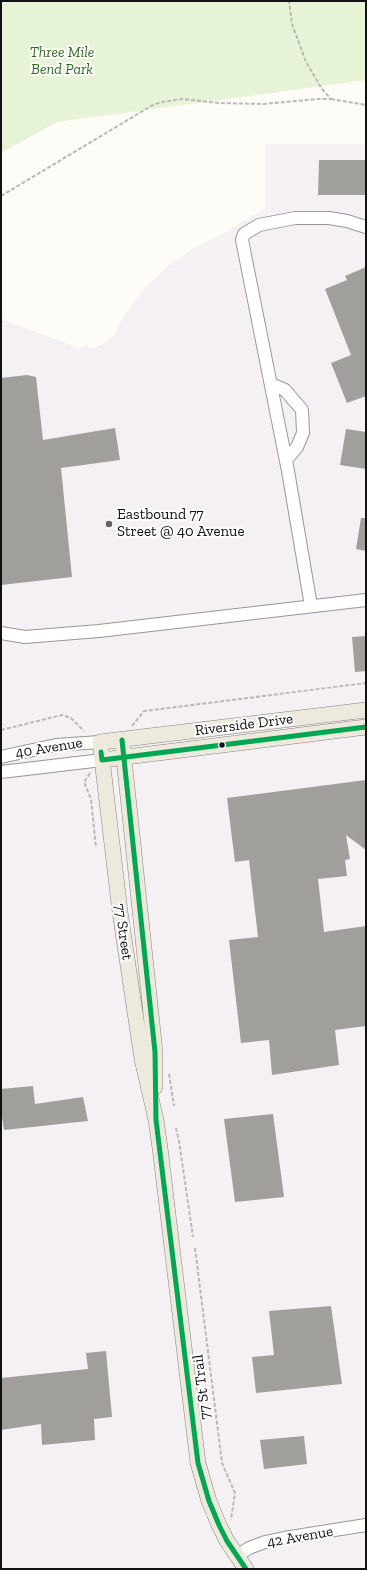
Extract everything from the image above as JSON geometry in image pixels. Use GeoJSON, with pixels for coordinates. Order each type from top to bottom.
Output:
{"type":"FeatureCollection","features":[{"type":"Feature","properties":{"kind":"main road","name":"Riverside Drive"},"geometry":{"type":"LineString","coordinates":[[126,734],[366,710]]}},
{"type":"Feature","properties":{"kind":"main road","name":"Riverside Drive"},"geometry":{"type":"LineString","coordinates":[[102,760],[366,727]]}},
{"type":"Feature","properties":{"kind":"main road","name":"40 Avenue"},"geometry":{"type":"LineString","coordinates":[[100,742],[126,734]]}},
{"type":"Feature","properties":{"kind":"main road","name":"77 Street"},"geometry":{"type":"LineString","coordinates":[[126,734],[124,758],[154,1052],[156,1120],[198,1463],[211,1507],[236,1556],[246,1569]]}},
{"type":"Feature","properties":{"kind":"main road","name":"77 Street"},"geometry":{"type":"LineString","coordinates":[[100,742],[120,912],[142,1059],[156,1120]]}},
{"type":"Feature","properties":{"kind":"street"},"geometry":{"type":"LineString","coordinates":[[311,606],[286,460],[242,240],[244,234],[259,225],[281,220],[308,217],[347,221],[366,227]]}},
{"type":"Feature","properties":{"kind":"street"},"geometry":{"type":"LineString","coordinates":[[271,384],[285,390],[302,410],[303,433],[298,446],[286,460]]}},
{"type":"Feature","properties":{"kind":"street"},"geometry":{"type":"LineString","coordinates":[[1,633],[25,637],[99,631],[366,600]]}},
{"type":"Feature","properties":{"kind":"street","name":"40 Avenue"},"geometry":{"type":"LineString","coordinates":[[1,757],[56,745],[100,742]]}},
{"type":"Feature","properties":{"kind":"street","name":"40 Avenue"},"geometry":{"type":"LineString","coordinates":[[1,772],[102,760]]}},
{"type":"Feature","properties":{"kind":"street","name":"42 Avenue"},"geometry":{"type":"LineString","coordinates":[[236,1556],[256,1545],[272,1541],[366,1525]]}},
{"type":"Feature","properties":{"kind":"path"},"geometry":{"type":"LineString","coordinates":[[289,1],[292,24],[306,62],[322,89],[331,99]]}},
{"type":"Feature","properties":{"kind":"path"},"geometry":{"type":"LineString","coordinates":[[1,196],[151,106],[161,102],[183,99],[219,103],[262,104],[331,99],[366,105]]}},
{"type":"Feature","properties":{"kind":"path"},"geometry":{"type":"LineString","coordinates":[[126,734],[144,711],[366,683]]}},
{"type":"Feature","properties":{"kind":"path"},"geometry":{"type":"LineString","coordinates":[[1,730],[62,715],[71,718],[85,732]]}},
{"type":"Feature","properties":{"kind":"path"},"geometry":{"type":"LineString","coordinates":[[90,773],[84,782],[91,799],[96,848]]}},
{"type":"Feature","properties":{"kind":"path"},"geometry":{"type":"LineString","coordinates":[[176,1128],[194,1237]]}},
{"type":"Feature","properties":{"kind":"path","name":"77 St Trail"},"geometry":{"type":"LineString","coordinates":[[195,1248],[222,1463],[235,1493],[231,1521]]}},
{"type":"Feature","properties":{"kind":"shaded area"},"geometry":{"type":"Polygon","coordinates":[[[265,144],[366,144],[366,1569],[1,1569],[1,319],[79,348],[87,345],[89,348],[97,347],[106,342],[114,335],[125,314],[143,290],[168,266],[194,248],[224,233],[265,208],[265,144]]]}},
{"type":"Feature","properties":{"kind":"green space","name":"Three Mile Bend Park"},"geometry":{"type":"Polygon","coordinates":[[[1,1],[366,1],[366,80],[57,122],[1,153],[1,1]]]}},
{"type":"Feature","properties":{"kind":"building"},"geometry":{"type":"Polygon","coordinates":[[[319,160],[366,160],[366,195],[318,195],[319,160]]]}},
{"type":"Feature","properties":{"kind":"building"},"geometry":{"type":"Polygon","coordinates":[[[366,267],[366,396],[347,403],[331,363],[351,355],[325,289],[347,280],[345,276],[366,267]]]}},
{"type":"Feature","properties":{"kind":"building"},"geometry":{"type":"Polygon","coordinates":[[[27,375],[36,377],[43,440],[115,428],[120,460],[61,468],[72,577],[1,585],[1,378],[27,375]]]}},
{"type":"Feature","properties":{"kind":"building"},"geometry":{"type":"Polygon","coordinates":[[[346,429],[366,432],[366,469],[340,465],[346,429]]]}},
{"type":"Feature","properties":{"kind":"building"},"geometry":{"type":"Polygon","coordinates":[[[361,518],[366,518],[366,551],[356,549],[361,518]]]}},
{"type":"Feature","properties":{"kind":"building"},"geometry":{"type":"Polygon","coordinates":[[[366,636],[366,671],[355,672],[352,637],[366,636]]]}},
{"type":"Feature","properties":{"kind":"building"},"geometry":{"type":"Polygon","coordinates":[[[366,780],[366,850],[346,835],[350,859],[345,860],[347,876],[318,879],[324,932],[366,926],[366,1026],[335,1030],[339,1065],[272,1075],[269,1040],[241,1043],[229,940],[258,937],[249,860],[235,862],[227,798],[366,780]]]}},
{"type":"Feature","properties":{"kind":"building"},"geometry":{"type":"Polygon","coordinates":[[[33,1086],[35,1104],[83,1097],[88,1121],[4,1130],[1,1110],[1,1089],[33,1086]]]}},
{"type":"Feature","properties":{"kind":"building"},"geometry":{"type":"Polygon","coordinates":[[[273,1114],[284,1197],[235,1202],[224,1119],[273,1114]]]}},
{"type":"Feature","properties":{"kind":"building"},"geometry":{"type":"Polygon","coordinates":[[[331,1306],[342,1384],[256,1393],[252,1357],[274,1355],[269,1311],[331,1306]]]}},
{"type":"Feature","properties":{"kind":"building"},"geometry":{"type":"Polygon","coordinates":[[[106,1351],[112,1417],[94,1419],[95,1440],[42,1445],[41,1424],[1,1430],[1,1378],[88,1369],[86,1353],[106,1351]]]}},
{"type":"Feature","properties":{"kind":"building"},"geometry":{"type":"Polygon","coordinates":[[[304,1436],[307,1464],[264,1469],[260,1440],[304,1436]]]}},
{"type":"Feature","properties":{"kind":"transit line"},"geometry":{"type":"LineString","coordinates":[[101,752],[102,760],[366,727]]}},
{"type":"Feature","properties":{"kind":"transit line"},"geometry":{"type":"LineString","coordinates":[[122,740],[155,1052],[156,1120],[198,1463],[209,1501],[219,1525],[227,1541],[246,1569]]}},
{"type":"Feature","properties":{"kind":"place","name":"Eastbound 77 Street @ 40 Avenue"},"geometry":{"type":"Point","coordinates":[109,524]}}]}
